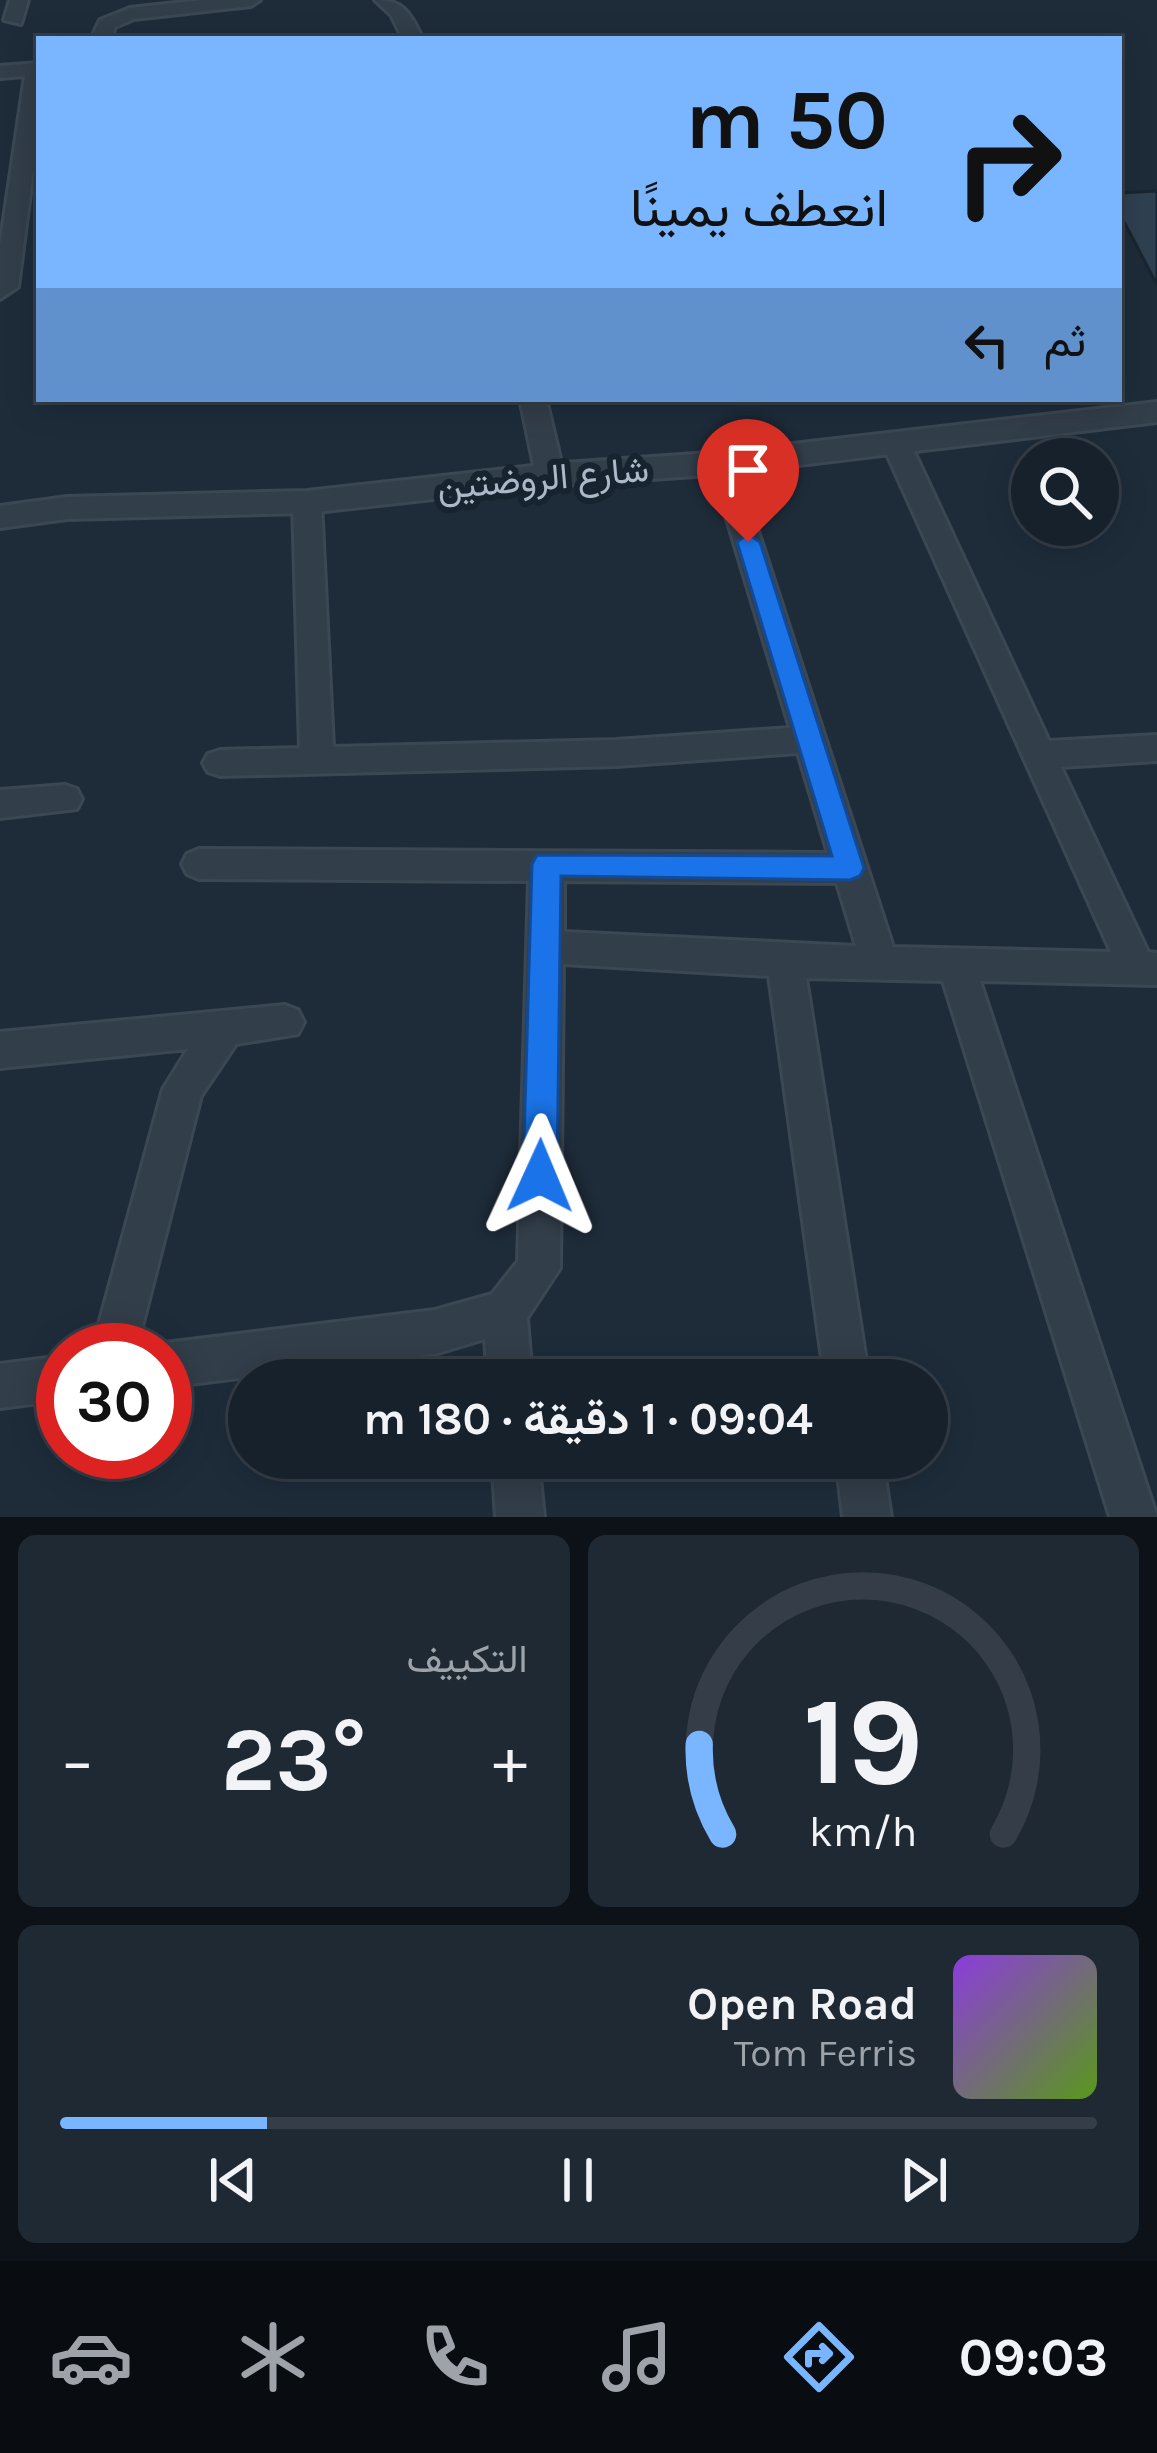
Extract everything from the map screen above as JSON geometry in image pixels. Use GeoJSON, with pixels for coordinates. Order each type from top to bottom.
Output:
{"type":"FeatureCollection","features":[{"type":"Feature","properties":{"kind":"street"},"geometry":{"type":"LineString","coordinates":[[101,36],[107,24],[130,14],[251,0]]}},
{"type":"Feature","properties":{"kind":"street"},"geometry":{"type":"LineString","coordinates":[[384,0],[399,12],[405,36]]}},
{"type":"Feature","properties":{"kind":"street"},"geometry":{"type":"LineString","coordinates":[[0,72],[36,69]]}},
{"type":"Feature","properties":{"kind":"street"},"geometry":{"type":"LineString","coordinates":[[0,292],[6,287],[36,83]]}},
{"type":"Feature","properties":{"kind":"street"},"geometry":{"type":"LineString","coordinates":[[533,402],[550,475]]}},
{"type":"Feature","properties":{"kind":"street","name":"شارع الروضتين"},"geometry":{"type":"LineString","coordinates":[[0,517],[68,508],[308,502],[550,475],[724,463],[1157,412]]}},
{"type":"Feature","properties":{"kind":"street"},"geometry":{"type":"LineString","coordinates":[[544,947],[785,961],[1147,969],[1039,755],[896,442]]}},
{"type":"Feature","properties":{"kind":"street"},"geometry":{"type":"LineString","coordinates":[[724,463],[879,962]]}},
{"type":"Feature","properties":{"kind":"street"},"geometry":{"type":"LineString","coordinates":[[308,502],[317,759]]}},
{"type":"Feature","properties":{"kind":"street"},"geometry":{"type":"LineString","coordinates":[[220,763],[616,753],[810,739]]}},
{"type":"Feature","properties":{"kind":"street"},"geometry":{"type":"LineString","coordinates":[[1039,755],[1157,748]]}},
{"type":"Feature","properties":{"kind":"street"},"geometry":{"type":"LineString","coordinates":[[0,805],[65,799]]}},
{"type":"Feature","properties":{"kind":"street"},"geometry":{"type":"LineString","coordinates":[[200,864],[850,868]]}},
{"type":"Feature","properties":{"kind":"street"},"geometry":{"type":"LineString","coordinates":[[192,1362],[435,1332],[505,1312],[538,1268],[547,864]]}},
{"type":"Feature","properties":{"kind":"street"},"geometry":{"type":"LineString","coordinates":[[785,961],[844,1359]]}},
{"type":"Feature","properties":{"kind":"street"},"geometry":{"type":"LineString","coordinates":[[957,967],[1134,1517]]}},
{"type":"Feature","properties":{"kind":"street"},"geometry":{"type":"LineString","coordinates":[[0,1050],[285,1022]]}},
{"type":"Feature","properties":{"kind":"street"},"geometry":{"type":"LineString","coordinates":[[121,1323],[182,1089],[225,1028]]}},
{"type":"Feature","properties":{"kind":"street"},"geometry":{"type":"LineString","coordinates":[[505,1312],[508,1359]]}},
{"type":"Feature","properties":{"kind":"street"},"geometry":{"type":"LineString","coordinates":[[0,1386],[36,1381]]}},
{"type":"Feature","properties":{"kind":"street"},"geometry":{"type":"LineString","coordinates":[[517,1479],[520,1517]]}},
{"type":"Feature","properties":{"kind":"street"},"geometry":{"type":"LineString","coordinates":[[862,1479],[867,1517]]}},
{"type":"Feature","properties":{"kind":"building"},"geometry":{"type":"Polygon","coordinates":[[[1157,191],[1157,285],[1122,218],[1122,193],[1157,191]]]}},
{"type":"Feature","properties":{"kind":"route"},"geometry":{"type":"LineString","coordinates":[[540,1176],[547,864],[850,868],[748,542]]}}]}
